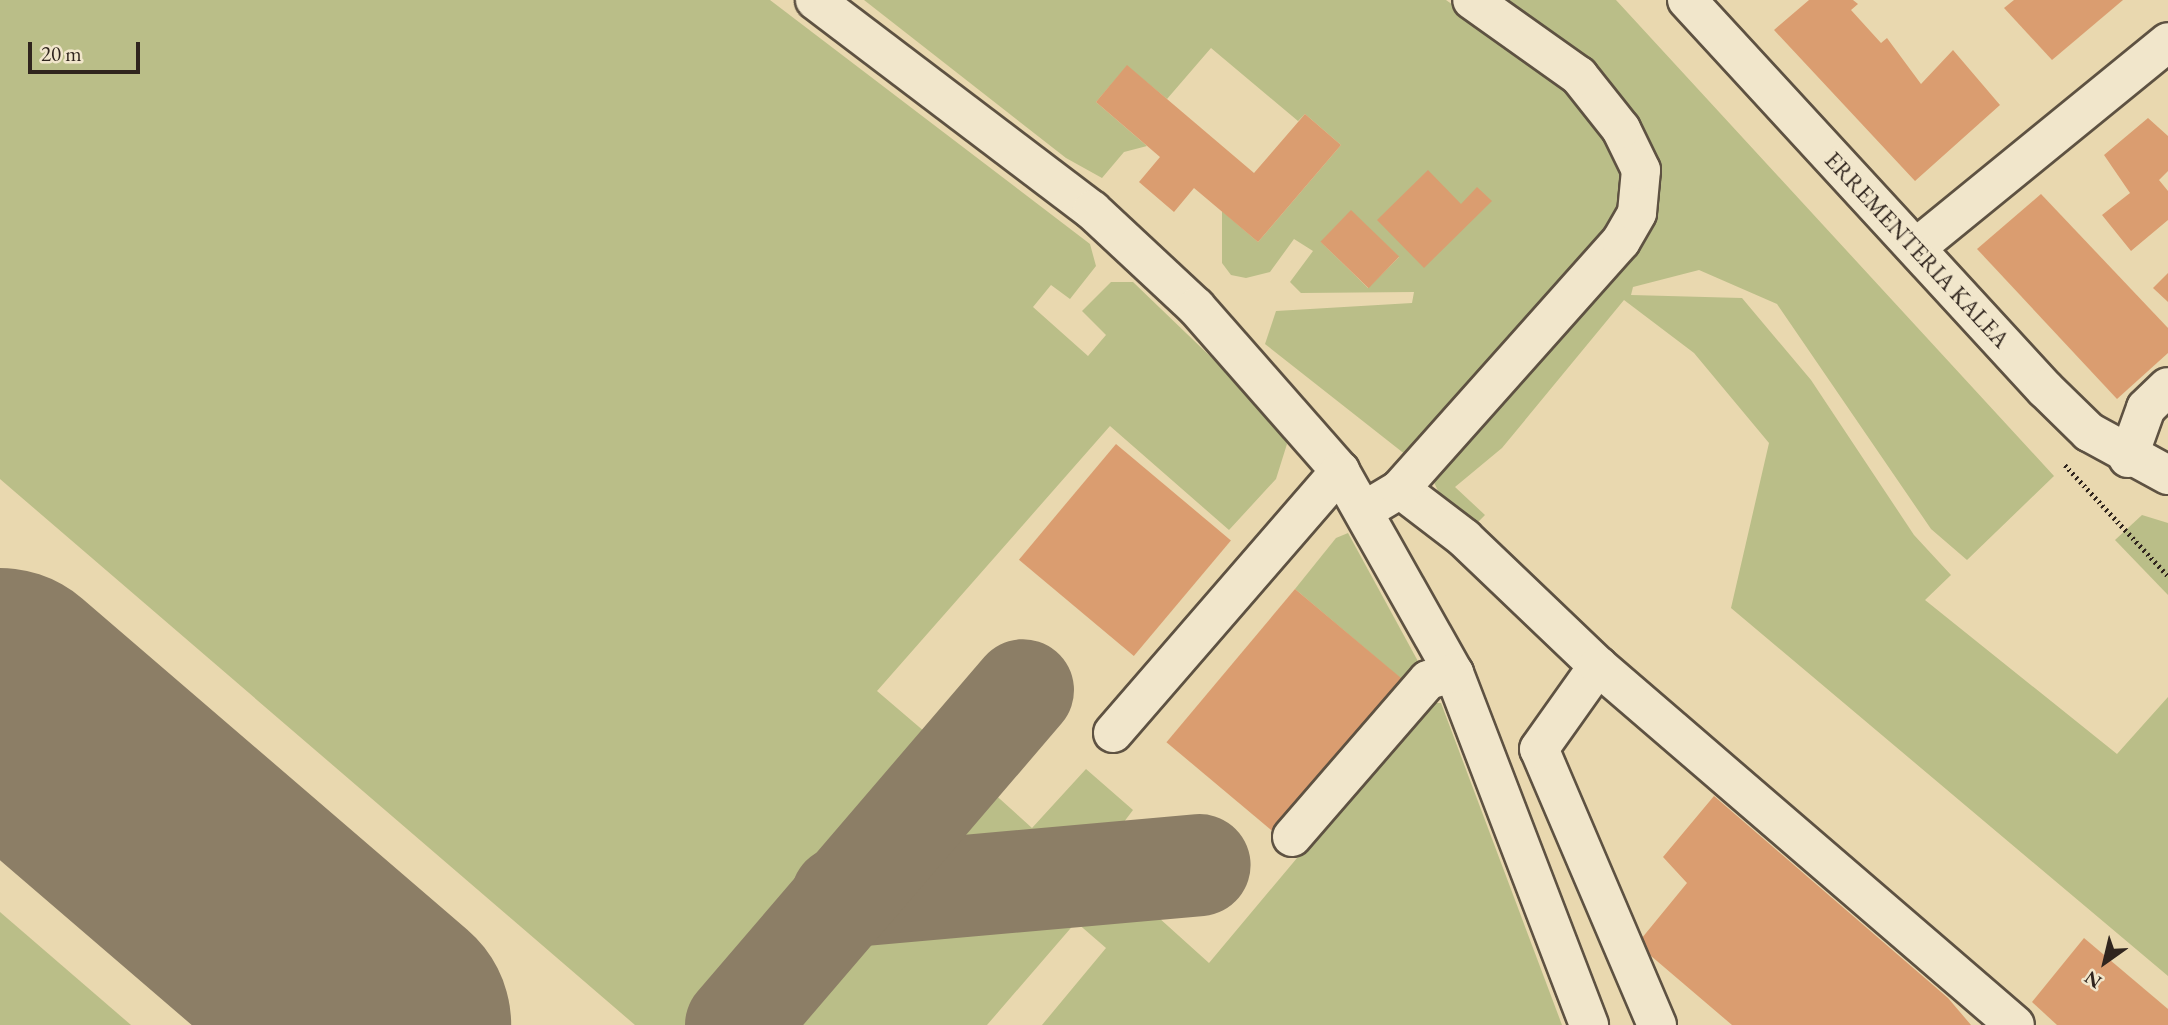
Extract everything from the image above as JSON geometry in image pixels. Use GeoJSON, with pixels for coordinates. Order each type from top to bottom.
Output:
{"type":"FeatureCollection","features":[{"type":"Feature","properties":{"kind":"street"},"geometry":{"type":"LineString","coordinates":[[815,0],[1092,210],[1196,307],[1340,471],[1367,509],[1454,673],[1589,1025]]}},
{"type":"Feature","properties":{"kind":"street"},"geometry":{"type":"LineString","coordinates":[[1367,509],[1400,489],[1621,241],[1637,213],[1641,170],[1621,129],[1579,76],[1472,0]]}},
{"type":"Feature","properties":{"kind":"street","name":"ERREMENTERIA KALEA"},"geometry":{"type":"LineString","coordinates":[[1687,0],[2045,389],[2128,458],[2168,475]]}},
{"type":"Feature","properties":{"kind":"street"},"geometry":{"type":"LineString","coordinates":[[1917,247],[2168,42]]}},
{"type":"Feature","properties":{"kind":"street"},"geometry":{"type":"LineString","coordinates":[[2128,458],[2146,408],[2168,387]]}},
{"type":"Feature","properties":{"kind":"street"},"geometry":{"type":"LineString","coordinates":[[1113,733],[1340,471]]}},
{"type":"Feature","properties":{"kind":"street"},"geometry":{"type":"LineString","coordinates":[[1400,489],[1464,538],[1598,666],[2015,1025]]}},
{"type":"Feature","properties":{"kind":"street"},"geometry":{"type":"LineString","coordinates":[[1598,666],[1539,749],[1657,1025]]}},
{"type":"Feature","properties":{"kind":"street"},"geometry":{"type":"LineString","coordinates":[[1292,837],[1428,680],[1454,673]]}},
{"type":"Feature","properties":{"kind":"path"},"geometry":{"type":"LineString","coordinates":[[2065,465],[2168,576]]}},
{"type":"Feature","properties":{"kind":"green space"},"geometry":{"type":"Polygon","coordinates":[[[0,0],[770,0],[1090,244],[1096,266],[1070,299],[1051,285],[1033,307],[1088,356],[1106,335],[1082,311],[1111,282],[1133,282],[1266,410],[1287,444],[1276,479],[1229,530],[1110,426],[877,691],[939,744],[705,1025],[635,1025],[0,479],[0,0]]]}},
{"type":"Feature","properties":{"kind":"green space"},"geometry":{"type":"Polygon","coordinates":[[[864,0],[1446,0],[1572,90],[1611,135],[1628,179],[1622,212],[1406,455],[1265,344],[1276,311],[1412,303],[1414,292],[1301,293],[1290,282],[1313,251],[1294,239],[1270,272],[1246,278],[1231,275],[1222,263],[1222,211],[1258,242],[1341,145],[1305,114],[1298,121],[1211,48],[1167,99],[1127,66],[1096,102],[1147,146],[1124,152],[1102,178],[1066,158],[864,0]],[[1351,211],[1321,242],[1368,288],[1399,257],[1351,211]]]}},
{"type":"Feature","properties":{"kind":"green space"},"geometry":{"type":"Polygon","coordinates":[[[1500,0],[1616,0],[2054,476],[1967,560],[1931,529],[1777,304],[1699,270],[1633,287],[1631,295],[1742,298],[1811,380],[1914,535],[1951,575],[1925,600],[2117,754],[2168,697],[2168,976],[1731,608],[1769,443],[1694,353],[1624,300],[1502,448],[1455,487],[1485,515],[1474,526],[1438,491],[1432,478],[1655,198],[1500,0]]]}},
{"type":"Feature","properties":{"kind":"green space"},"geometry":{"type":"Polygon","coordinates":[[[2142,515],[2168,523],[2168,595],[2115,540],[2142,515]]]}},
{"type":"Feature","properties":{"kind":"green space"},"geometry":{"type":"Polygon","coordinates":[[[1348,533],[1420,665],[1406,683],[1295,589],[1336,538],[1348,533]]]}},
{"type":"Feature","properties":{"kind":"green space"},"geometry":{"type":"Polygon","coordinates":[[[1427,703],[1441,703],[1562,1025],[1042,1025],[1106,948],[1076,922],[987,1025],[755,1025],[856,908],[1118,881],[1209,963],[1427,703]]]}},
{"type":"Feature","properties":{"kind":"green space"},"geometry":{"type":"Polygon","coordinates":[[[1086,769],[1133,810],[1099,855],[880,875],[970,772],[1032,828],[1086,769]]]}},
{"type":"Feature","properties":{"kind":"green space"},"geometry":{"type":"Polygon","coordinates":[[[0,912],[131,1025],[0,1025],[0,912]]]}},
{"type":"Feature","properties":{"kind":"building"},"geometry":{"type":"Polygon","coordinates":[[[1809,0],[1853,0],[1858,4],[1851,10],[1881,43],[1887,38],[1921,84],[1953,50],[2000,105],[1915,181],[1774,30],[1809,0]]]}},
{"type":"Feature","properties":{"kind":"building"},"geometry":{"type":"Polygon","coordinates":[[[2014,0],[2123,0],[2052,60],[2004,8],[2014,0]]]}},
{"type":"Feature","properties":{"kind":"building"},"geometry":{"type":"Polygon","coordinates":[[[1127,65],[1254,173],[1305,114],[1341,145],[1258,242],[1194,188],[1174,212],[1139,182],[1160,157],[1096,102],[1127,65]]]}},
{"type":"Feature","properties":{"kind":"building"},"geometry":{"type":"Polygon","coordinates":[[[2148,118],[2168,136],[2168,171],[2159,180],[2168,191],[2168,220],[2131,251],[2102,215],[2130,193],[2104,155],[2148,118]]]}},
{"type":"Feature","properties":{"kind":"building"},"geometry":{"type":"Polygon","coordinates":[[[1428,170],[1461,204],[1477,187],[1492,201],[1424,268],[1377,220],[1428,170]]]}},
{"type":"Feature","properties":{"kind":"building"},"geometry":{"type":"Polygon","coordinates":[[[2041,194],[2168,328],[2168,353],[2117,399],[1977,249],[2041,194]]]}},
{"type":"Feature","properties":{"kind":"building"},"geometry":{"type":"Polygon","coordinates":[[[1351,210],[1399,257],[1369,288],[1320,242],[1351,210]]]}},
{"type":"Feature","properties":{"kind":"building"},"geometry":{"type":"Polygon","coordinates":[[[2168,273],[2168,302],[2153,288],[2168,273]]]}},
{"type":"Feature","properties":{"kind":"building"},"geometry":{"type":"Polygon","coordinates":[[[1116,444],[1231,540],[1134,656],[1019,560],[1116,444]]]}},
{"type":"Feature","properties":{"kind":"building"},"geometry":{"type":"Polygon","coordinates":[[[1295,589],[1406,682],[1278,835],[1166,742],[1295,589]]]}},
{"type":"Feature","properties":{"kind":"building"},"geometry":{"type":"Polygon","coordinates":[[[1714,796],[1948,998],[1971,1025],[1732,1025],[1637,944],[1687,883],[1663,857],[1714,796]]]}},
{"type":"Feature","properties":{"kind":"building"},"geometry":{"type":"Polygon","coordinates":[[[2084,938],[2168,1009],[2168,1025],[2057,1025],[2032,1002],[2084,938]]]}},
{"type":"Feature","properties":{"kind":"taxiway"},"geometry":{"type":"LineString","coordinates":[[736,1025],[1023,690]]}},
{"type":"Feature","properties":{"kind":"taxiway"},"geometry":{"type":"LineString","coordinates":[[842,897],[1200,865]]}},
{"type":"Feature","properties":{"kind":"runway"},"geometry":{"type":"LineString","coordinates":[[0,694],[385,1025]]}}]}
